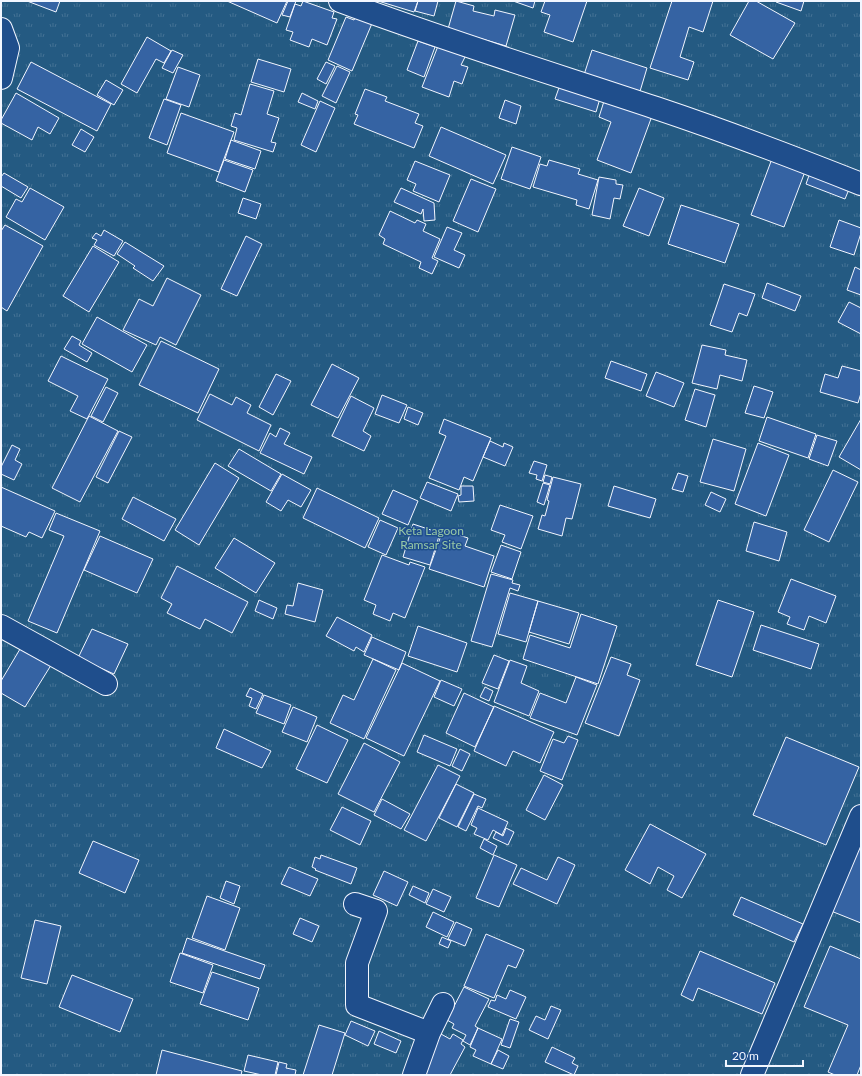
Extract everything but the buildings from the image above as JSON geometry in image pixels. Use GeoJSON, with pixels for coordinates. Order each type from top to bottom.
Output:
{"type":"FeatureCollection","features":[{"type":"Feature","properties":{"kind":"street"},"geometry":{"type":"LineString","coordinates":[[340,1],[551,74],[664,111],[768,148],[861,184]]}},
{"type":"Feature","properties":{"kind":"street"},"geometry":{"type":"LineString","coordinates":[[1,29],[8,48],[1,78]]}},
{"type":"Feature","properties":{"kind":"street"},"geometry":{"type":"LineString","coordinates":[[1,626],[106,684]]}},
{"type":"Feature","properties":{"kind":"street"},"geometry":{"type":"LineString","coordinates":[[752,1075],[861,816]]}},
{"type":"Feature","properties":{"kind":"street"},"geometry":{"type":"LineString","coordinates":[[355,904],[376,911],[357,963],[356,1005],[429,1033]]}},
{"type":"Feature","properties":{"kind":"street"},"geometry":{"type":"LineString","coordinates":[[414,1075],[429,1033],[443,1004]]}},
{"type":"Feature","properties":{"kind":"green space","name":"Keta Lagoon Ramsar Site"},"geometry":{"type":"Polygon","coordinates":[[[1,1],[861,1],[861,1075],[1,1075],[1,1]]]}}]}
